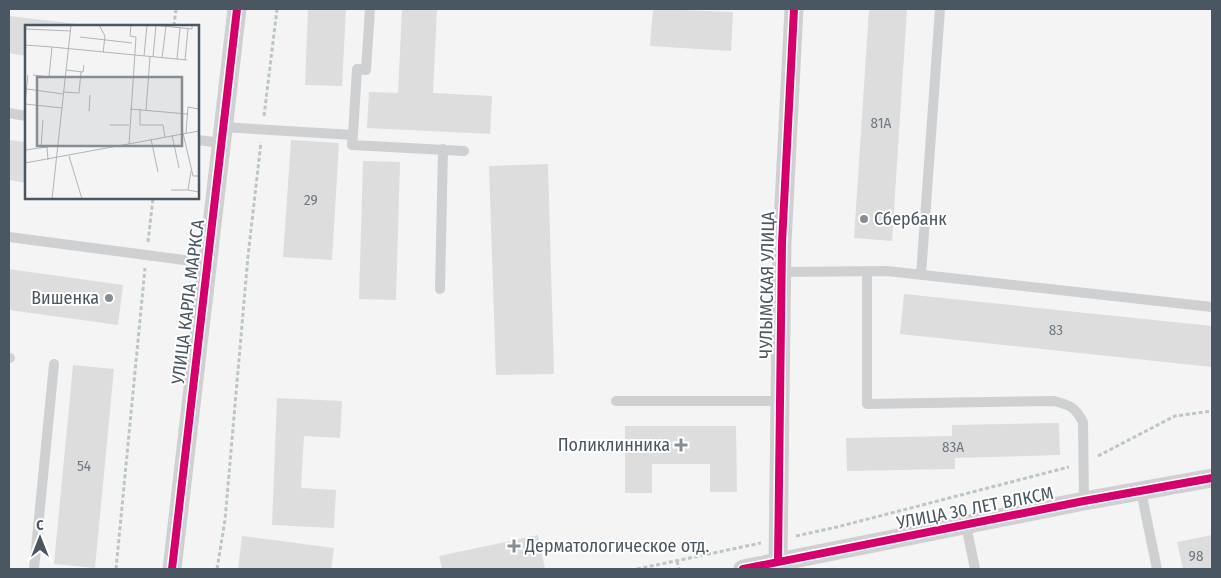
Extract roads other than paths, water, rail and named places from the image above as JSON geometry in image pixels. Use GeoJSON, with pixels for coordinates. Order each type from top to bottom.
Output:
{"type":"FeatureCollection","features":[{"type":"Feature","properties":{"kind":"street","name":"УЛИЦА КАРЛА МАРКСА"},"geometry":{"type":"LineString","coordinates":[[172,569],[237,9]]}},
{"type":"Feature","properties":{"kind":"street","name":"ЧУЛЫМСКАЯ УЛИЦА"},"geometry":{"type":"LineString","coordinates":[[778,562],[781,272],[794,9]]}},
{"type":"Feature","properties":{"kind":"street","name":"УЛИЦА 30 ЛЕТ ВЛКСМ"},"geometry":{"type":"LineString","coordinates":[[743,569],[1084,501],[1212,478]]}},
{"type":"Feature","properties":{"kind":"lane"},"geometry":{"type":"LineString","coordinates":[[370,9],[366,70],[357,69],[352,145],[464,151]]}},
{"type":"Feature","properties":{"kind":"lane"},"geometry":{"type":"LineString","coordinates":[[921,275],[940,9]]}},
{"type":"Feature","properties":{"kind":"lane"},"geometry":{"type":"LineString","coordinates":[[9,113],[25,116]]}},
{"type":"Feature","properties":{"kind":"lane"},"geometry":{"type":"LineString","coordinates":[[199,140],[262,130],[353,135]]}},
{"type":"Feature","properties":{"kind":"lane"},"geometry":{"type":"LineString","coordinates":[[440,288],[443,149]]}},
{"type":"Feature","properties":{"kind":"lane"},"geometry":{"type":"LineString","coordinates":[[9,237],[208,263]]}},
{"type":"Feature","properties":{"kind":"lane"},"geometry":{"type":"LineString","coordinates":[[867,271],[867,404],[1054,401],[1067,404],[1077,411],[1083,422],[1084,501]]}},
{"type":"Feature","properties":{"kind":"lane"},"geometry":{"type":"LineString","coordinates":[[781,272],[887,271],[1212,307]]}},
{"type":"Feature","properties":{"kind":"lane"},"geometry":{"type":"LineString","coordinates":[[34,569],[54,364]]}},
{"type":"Feature","properties":{"kind":"lane"},"geometry":{"type":"LineString","coordinates":[[616,401],[780,401]]}},
{"type":"Feature","properties":{"kind":"lane"},"geometry":{"type":"LineString","coordinates":[[1141,491],[1157,569]]}},
{"type":"Feature","properties":{"kind":"lane"},"geometry":{"type":"LineString","coordinates":[[966,525],[974,569]]}},
{"type":"Feature","properties":{"kind":"place","name":"Сбербанк"},"geometry":{"type":"Point","coordinates":[864,219]}},
{"type":"Feature","properties":{"kind":"place","name":"Вишенка"},"geometry":{"type":"Point","coordinates":[109,298]}},
{"type":"Feature","properties":{"kind":"place","name":"Поликлинника"},"geometry":{"type":"Point","coordinates":[681,445]}},
{"type":"Feature","properties":{"kind":"place","name":"Дерматологическое отд."},"geometry":{"type":"Point","coordinates":[514,546]}}]}
